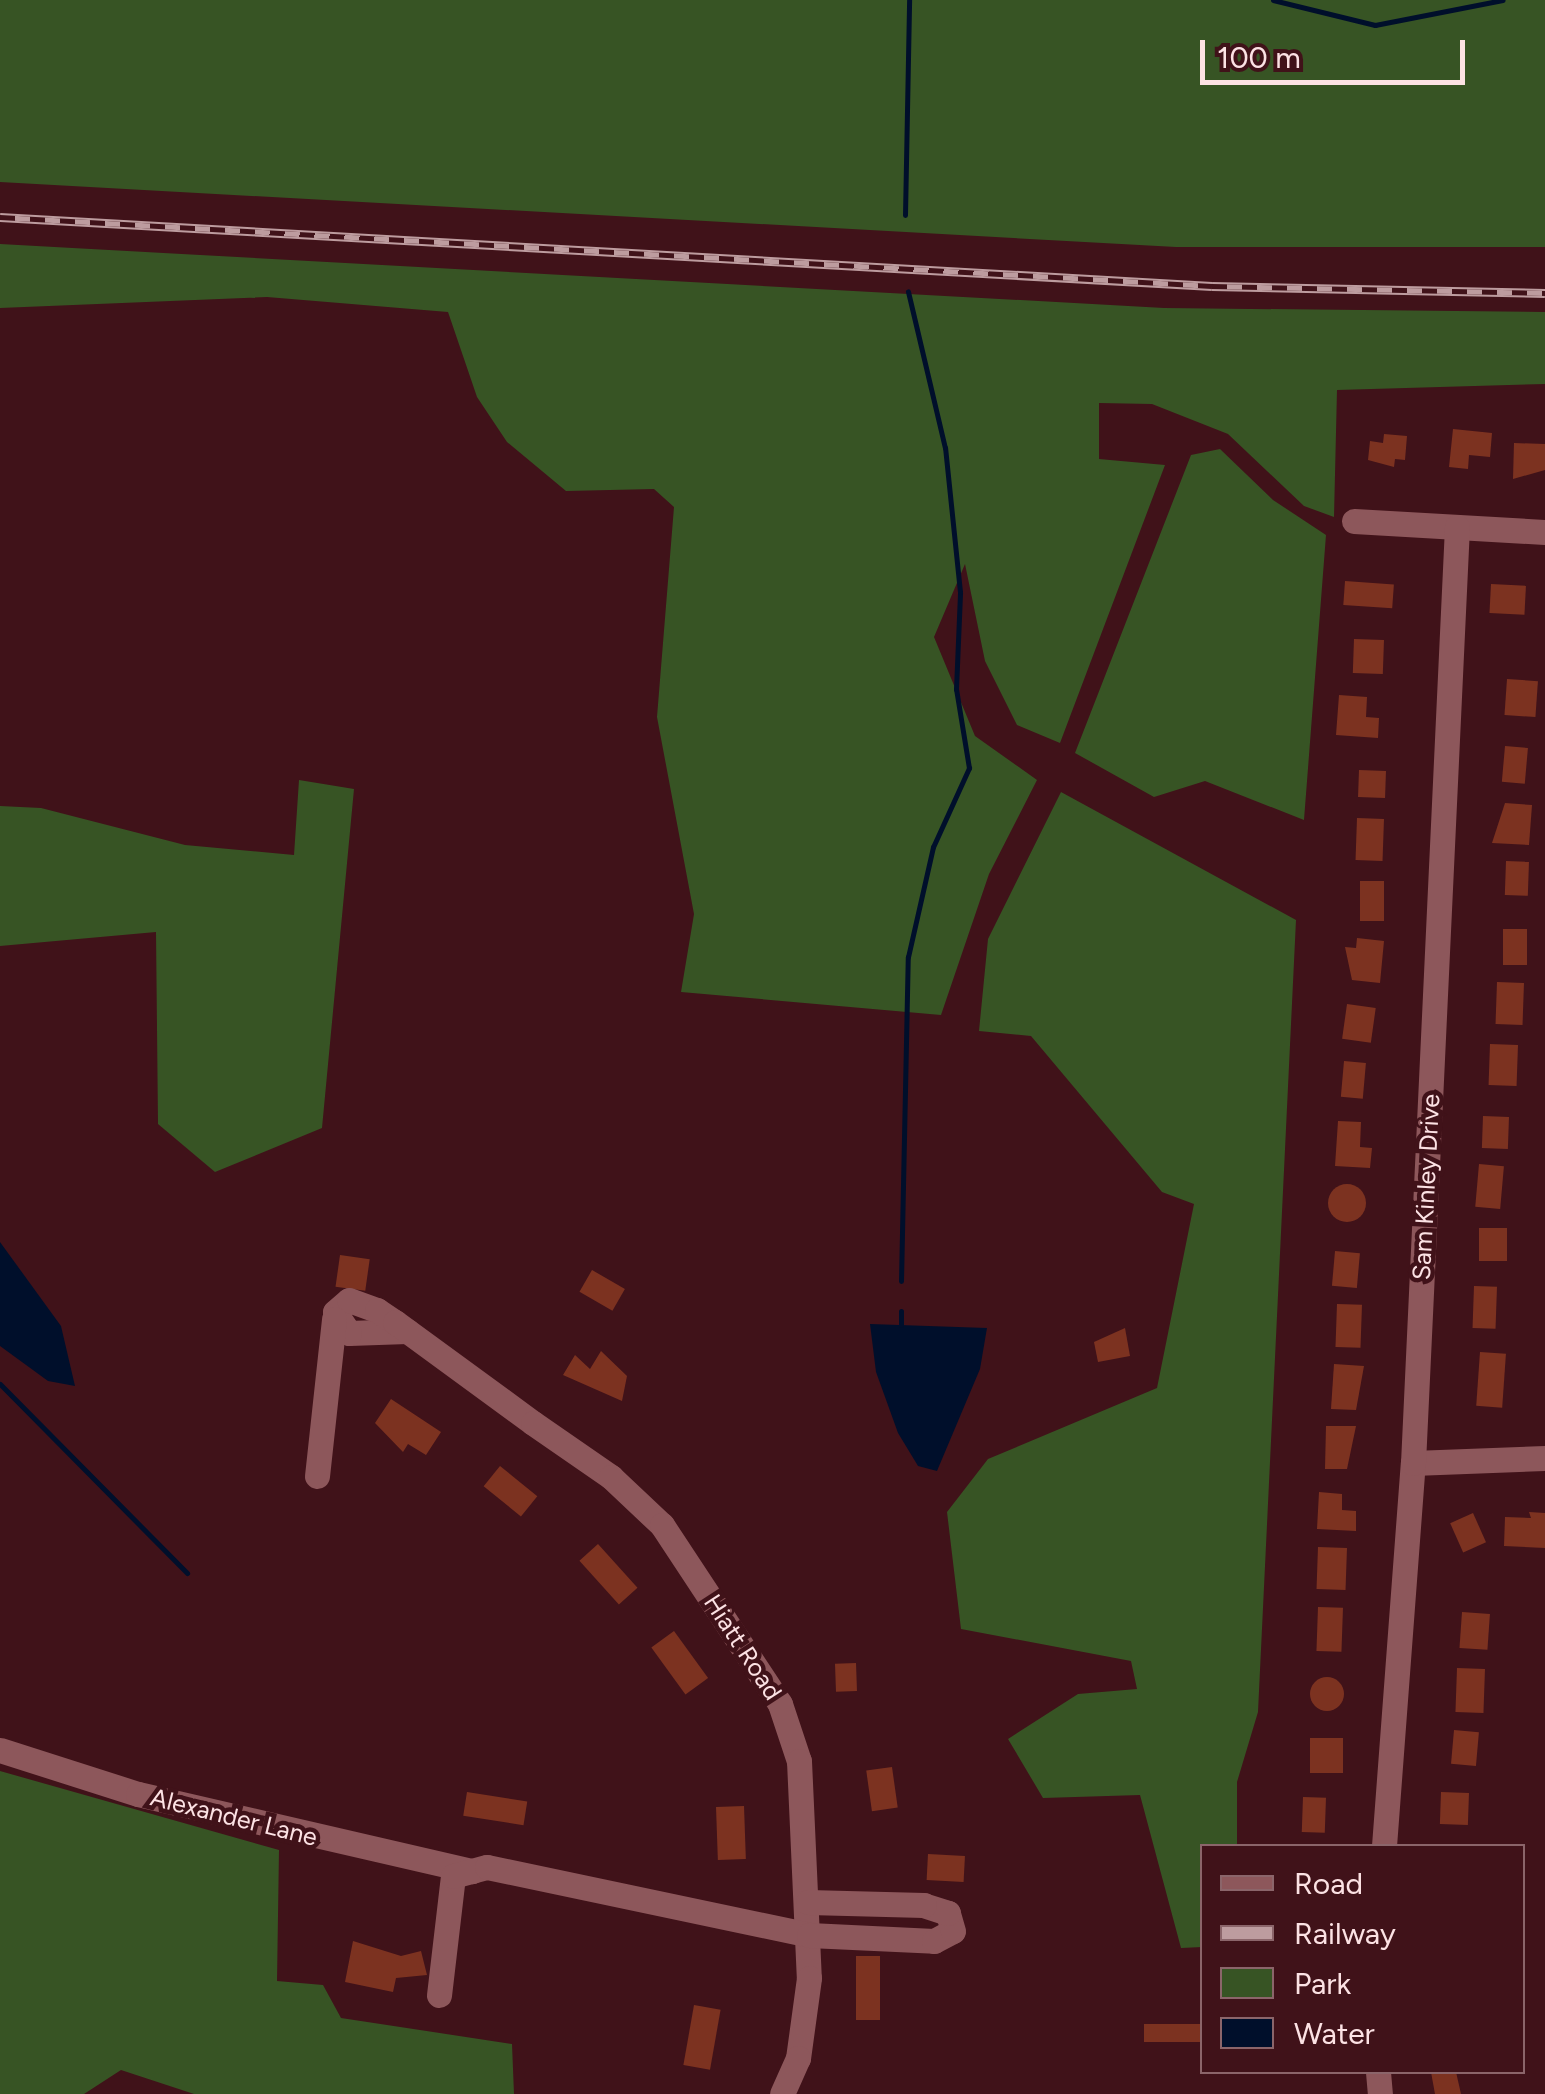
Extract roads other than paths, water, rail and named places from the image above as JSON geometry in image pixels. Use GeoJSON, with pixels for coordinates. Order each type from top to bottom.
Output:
{"type":"FeatureCollection","features":[{"type":"Feature","properties":{"kind":"street"},"geometry":{"type":"LineString","coordinates":[[1354,521],[1545,532]]}},
{"type":"Feature","properties":{"kind":"street","name":"Sam Kinley Drive"},"geometry":{"type":"LineString","coordinates":[[1384,1844],[1413,1463],[1458,527]]}},
{"type":"Feature","properties":{"kind":"street","name":"Hiatt Road"},"geometry":{"type":"LineString","coordinates":[[317,1476],[334,1319],[337,1306],[353,1300],[407,1331],[612,1478],[662,1526],[752,1654],[799,1760],[809,1935],[806,2018],[782,2094]]}},
{"type":"Feature","properties":{"kind":"street"},"geometry":{"type":"LineString","coordinates":[[1413,1463],[1545,1458]]}},
{"type":"Feature","properties":{"kind":"street","name":"Alexander Lane"},"geometry":{"type":"LineString","coordinates":[[0,1750],[138,1794],[472,1871],[487,1868],[809,1935],[934,1941],[954,1926],[942,1910],[905,1902],[808,1902]]}},
{"type":"Feature","properties":{"kind":"street"},"geometry":{"type":"LineString","coordinates":[[438,1995],[453,1876],[472,1871]]}},
{"type":"Feature","properties":{"kind":"water"},"geometry":{"type":"Polygon","coordinates":[[[0,1242],[61,1326],[75,1386],[48,1381],[0,1346],[0,1242]]]}},
{"type":"Feature","properties":{"kind":"water"},"geometry":{"type":"Polygon","coordinates":[[[870,1324],[987,1328],[980,1369],[937,1471],[918,1466],[898,1433],[876,1372],[870,1324]]]}},
{"type":"Feature","properties":{"kind":"waterway"},"geometry":{"type":"LineString","coordinates":[[905,215],[909,0]]}},
{"type":"Feature","properties":{"kind":"waterway"},"geometry":{"type":"LineString","coordinates":[[1273,0],[1375,25],[1503,0]]}},
{"type":"Feature","properties":{"kind":"waterway"},"geometry":{"type":"LineString","coordinates":[[901,1281],[908,957],[933,847],[969,768],[956,689],[960,592],[945,448],[908,291]]}},
{"type":"Feature","properties":{"kind":"waterway"},"geometry":{"type":"LineString","coordinates":[[901,1311],[901,1325]]}},
{"type":"Feature","properties":{"kind":"waterway"},"geometry":{"type":"LineString","coordinates":[[0,1384],[187,1573]]}},
{"type":"Feature","properties":{"kind":"railway"},"geometry":{"type":"LineString","coordinates":[[0,217],[1212,286],[1545,293]]}}]}
